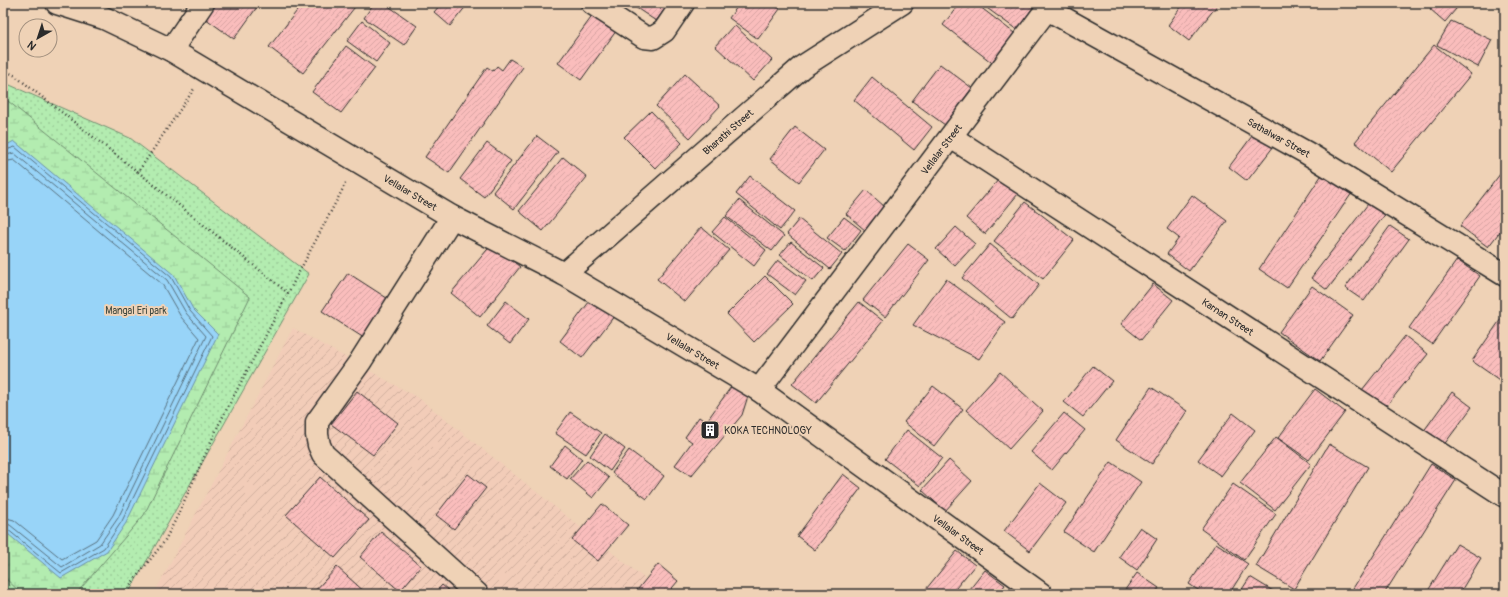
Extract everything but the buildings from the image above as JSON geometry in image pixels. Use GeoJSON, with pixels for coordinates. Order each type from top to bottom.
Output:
{"type":"FeatureCollection","features":[{"type":"Feature","properties":{"kind":"street","name":"Vellalar Street"},"geometry":{"type":"LineString","coordinates":[[57,3],[104,18],[171,50],[452,217],[564,274],[759,390],[1041,594]]}},
{"type":"Feature","properties":{"kind":"street"},"geometry":{"type":"LineString","coordinates":[[171,50],[203,3]]}},
{"type":"Feature","properties":{"kind":"street"},"geometry":{"type":"LineString","coordinates":[[592,3],[644,37],[653,38],[664,31],[683,3]]}},
{"type":"Feature","properties":{"kind":"street","name":"Bharathi Street"},"geometry":{"type":"LineString","coordinates":[[564,274],[802,67],[902,3]]}},
{"type":"Feature","properties":{"kind":"street","name":"Vellalar Street"},"geometry":{"type":"LineString","coordinates":[[759,390],[951,137],[1048,6]]}},
{"type":"Feature","properties":{"kind":"street","name":"Sathalwar Street"},"geometry":{"type":"LineString","coordinates":[[1048,6],[1307,153],[1505,275]]}},
{"type":"Feature","properties":{"kind":"street","name":"Karnan Street"},"geometry":{"type":"LineString","coordinates":[[951,137],[1505,496]]}},
{"type":"Feature","properties":{"kind":"street"},"geometry":{"type":"LineString","coordinates":[[452,217],[360,362],[317,422],[317,435],[318,445],[323,454],[332,463],[477,594]]}},
{"type":"Feature","properties":{"kind":"path"},"geometry":{"type":"LineString","coordinates":[[3,70],[14,75],[138,172],[288,293]]}},
{"type":"Feature","properties":{"kind":"path"},"geometry":{"type":"LineString","coordinates":[[138,172],[206,71]]}},
{"type":"Feature","properties":{"kind":"path"},"geometry":{"type":"LineString","coordinates":[[123,594],[164,542],[177,517],[219,424],[357,160]]}},
{"type":"Feature","properties":{"kind":"shaded area"},"geometry":{"type":"Polygon","coordinates":[[[293,328],[420,399],[664,594],[154,594],[293,328]]]}},
{"type":"Feature","properties":{"kind":"green space","name":"Mangal Eri park"},"geometry":{"type":"Polygon","coordinates":[[[3,82],[130,138],[309,274],[128,594],[3,594],[3,82]]]}},
{"type":"Feature","properties":{"kind":"green space","name":"Mangal Eri park"},"geometry":{"type":"Polygon","coordinates":[[[3,97],[250,297],[144,515],[76,594],[22,594],[3,576],[3,97]]]}},
{"type":"Feature","properties":{"kind":"water"},"geometry":{"type":"Polygon","coordinates":[[[14,141],[174,275],[193,309],[218,334],[126,523],[107,551],[61,578],[3,530],[3,147],[14,141]]]}},
{"type":"Feature","properties":{"kind":"place","name":"KOKA TECHNOLOGY"},"geometry":{"type":"Point","coordinates":[710,430]}}]}
